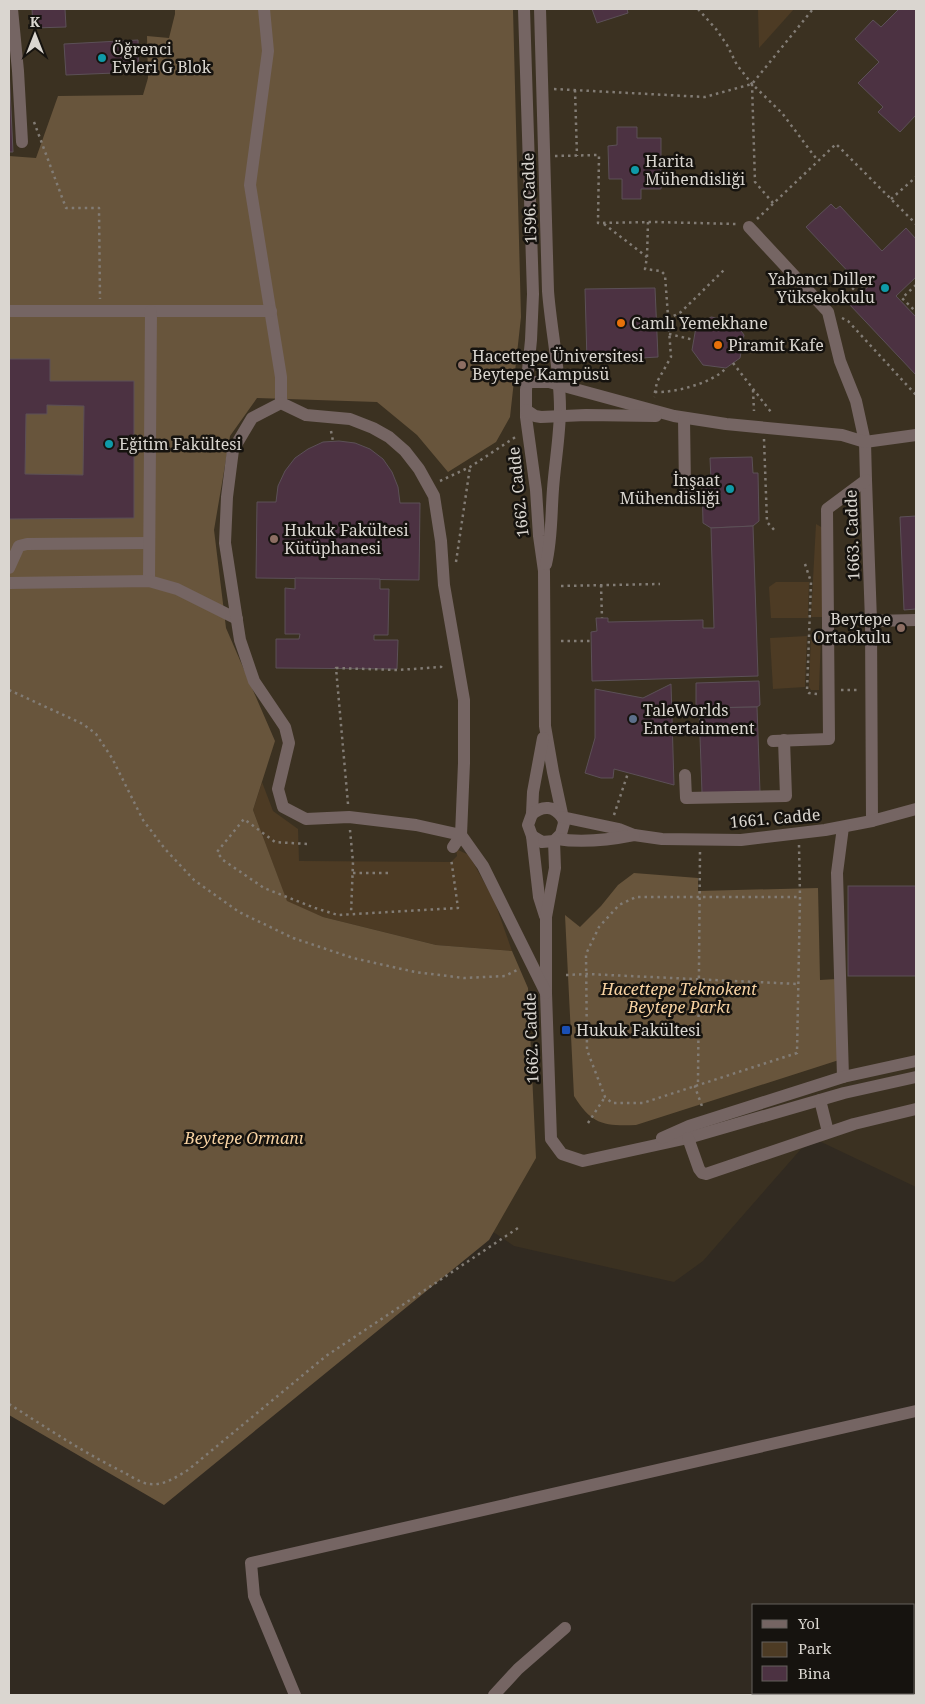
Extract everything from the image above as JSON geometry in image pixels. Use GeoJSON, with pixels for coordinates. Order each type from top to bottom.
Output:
{"type":"FeatureCollection","features":[{"type":"Feature","properties":{"kind":"street"},"geometry":{"type":"LineString","coordinates":[[12,9],[18,71],[18,113],[22,142]]}},
{"type":"Feature","properties":{"kind":"street"},"geometry":{"type":"LineString","coordinates":[[264,9],[268,51],[250,185],[281,377],[281,403]]}},
{"type":"Feature","properties":{"kind":"street","name":"1596. Cadde"},"geometry":{"type":"LineString","coordinates":[[524,9],[533,294],[526,410]]}},
{"type":"Feature","properties":{"kind":"street","name":"1596. Cadde"},"geometry":{"type":"LineString","coordinates":[[540,9],[548,291],[560,416]]}},
{"type":"Feature","properties":{"kind":"street"},"geometry":{"type":"LineString","coordinates":[[749,227],[828,312]]}},
{"type":"Feature","properties":{"kind":"street"},"geometry":{"type":"LineString","coordinates":[[9,311],[271,311]]}},
{"type":"Feature","properties":{"kind":"street"},"geometry":{"type":"LineString","coordinates":[[149,581],[150,311]]}},
{"type":"Feature","properties":{"kind":"street","name":"1663. Cadde"},"geometry":{"type":"LineString","coordinates":[[828,312],[840,361],[856,401],[864,442],[872,621],[872,820]]}},
{"type":"Feature","properties":{"kind":"street"},"geometry":{"type":"LineString","coordinates":[[527,382],[549,382],[679,417]]}},
{"type":"Feature","properties":{"kind":"street"},"geometry":{"type":"LineString","coordinates":[[281,403],[252,418],[233,450],[227,497],[225,543],[240,640],[254,682],[286,727],[289,743],[278,789],[282,807],[306,819],[349,817],[416,825],[461,835],[483,866],[546,993]]}},
{"type":"Feature","properties":{"kind":"street"},"geometry":{"type":"LineString","coordinates":[[281,403],[306,415],[329,419],[350,419],[389,437],[400,446],[419,469],[434,496],[441,542],[444,585],[464,700],[461,835],[452,851]]}},
{"type":"Feature","properties":{"kind":"street"},"geometry":{"type":"LineString","coordinates":[[526,410],[535,416],[542,417],[679,417],[842,435],[864,442],[916,435]]}},
{"type":"Feature","properties":{"kind":"street","name":"1662. Cadde"},"geometry":{"type":"LineString","coordinates":[[526,410],[544,571],[545,726],[564,829],[556,840],[556,868],[546,917],[546,993],[552,1139],[562,1154],[583,1161],[642,1149]]}},
{"type":"Feature","properties":{"kind":"street","name":"1662. Cadde"},"geometry":{"type":"LineString","coordinates":[[544,571],[551,544],[553,491],[560,416]]}},
{"type":"Feature","properties":{"kind":"street"},"geometry":{"type":"LineString","coordinates":[[679,417],[684,489],[687,494],[702,497]]}},
{"type":"Feature","properties":{"kind":"street"},"geometry":{"type":"LineString","coordinates":[[685,775],[686,798],[786,796],[778,741],[829,739],[826,509],[866,480]]}},
{"type":"Feature","properties":{"kind":"street"},"geometry":{"type":"LineString","coordinates":[[9,568],[19,546],[27,544],[149,543]]}},
{"type":"Feature","properties":{"kind":"street"},"geometry":{"type":"LineString","coordinates":[[9,583],[149,581],[177,589],[237,619]]}},
{"type":"Feature","properties":{"kind":"street"},"geometry":{"type":"LineString","coordinates":[[872,621],[916,620]]}},
{"type":"Feature","properties":{"kind":"street","name":"1662. Cadde"},"geometry":{"type":"LineString","coordinates":[[545,726],[533,792],[532,814],[528,825],[532,836],[539,897],[546,917]]}},
{"type":"Feature","properties":{"kind":"street"},"geometry":{"type":"LineString","coordinates":[[532,814],[542,808],[548,808],[558,812],[562,817]]}},
{"type":"Feature","properties":{"kind":"street","name":"1661. Cadde"},"geometry":{"type":"LineString","coordinates":[[562,817],[619,829],[634,835],[662,839],[741,840],[843,827],[916,809]]}},
{"type":"Feature","properties":{"kind":"street"},"geometry":{"type":"LineString","coordinates":[[843,827],[837,873],[843,1077]]}},
{"type":"Feature","properties":{"kind":"street","name":"1661. Cadde"},"geometry":{"type":"LineString","coordinates":[[556,840],[618,838],[634,835]]}},
{"type":"Feature","properties":{"kind":"street"},"geometry":{"type":"LineString","coordinates":[[532,836],[542,842],[556,840]]}},
{"type":"Feature","properties":{"kind":"street"},"geometry":{"type":"LineString","coordinates":[[642,1149],[671,1133],[689,1126],[843,1077],[916,1061]]}},
{"type":"Feature","properties":{"kind":"street"},"geometry":{"type":"LineString","coordinates":[[642,1149],[688,1138],[820,1100],[916,1077]]}},
{"type":"Feature","properties":{"kind":"street"},"geometry":{"type":"LineString","coordinates":[[820,1100],[828,1132]]}},
{"type":"Feature","properties":{"kind":"street"},"geometry":{"type":"LineString","coordinates":[[688,1138],[699,1169],[702,1173],[706,1174],[828,1132],[916,1109]]}},
{"type":"Feature","properties":{"kind":"street"},"geometry":{"type":"LineString","coordinates":[[295,1695],[254,1596],[251,1563],[916,1411]]}},
{"type":"Feature","properties":{"kind":"street"},"geometry":{"type":"LineString","coordinates":[[494,1695],[518,1669],[565,1628]]}},
{"type":"Feature","properties":{"kind":"path"},"geometry":{"type":"LineString","coordinates":[[698,9],[727,45],[736,65],[782,114],[818,161]]}},
{"type":"Feature","properties":{"kind":"path"},"geometry":{"type":"LineString","coordinates":[[542,89],[706,97],[752,84],[813,9]]}},
{"type":"Feature","properties":{"kind":"path"},"geometry":{"type":"LineString","coordinates":[[752,84],[755,182],[774,204]]}},
{"type":"Feature","properties":{"kind":"path"},"geometry":{"type":"LineString","coordinates":[[575,90],[577,156]]}},
{"type":"Feature","properties":{"kind":"path"},"geometry":{"type":"LineString","coordinates":[[18,113],[34,122],[66,208],[99,208],[100,311]]}},
{"type":"Feature","properties":{"kind":"path"},"geometry":{"type":"LineString","coordinates":[[749,227],[836,144],[916,224]]}},
{"type":"Feature","properties":{"kind":"path"},"geometry":{"type":"LineString","coordinates":[[544,156],[599,155],[598,223],[735,224]]}},
{"type":"Feature","properties":{"kind":"path"},"geometry":{"type":"LineString","coordinates":[[891,199],[916,177]]}},
{"type":"Feature","properties":{"kind":"path"},"geometry":{"type":"LineString","coordinates":[[648,222],[645,269],[662,270],[665,275],[671,357],[657,382],[651,410]]}},
{"type":"Feature","properties":{"kind":"path"},"geometry":{"type":"LineString","coordinates":[[603,223],[647,257]]}},
{"type":"Feature","properties":{"kind":"path"},"geometry":{"type":"LineString","coordinates":[[668,319],[681,312],[726,268]]}},
{"type":"Feature","properties":{"kind":"path"},"geometry":{"type":"LineString","coordinates":[[842,299],[858,284],[864,290]]}},
{"type":"Feature","properties":{"kind":"path"},"geometry":{"type":"LineString","coordinates":[[916,285],[902,298],[916,312]]}},
{"type":"Feature","properties":{"kind":"path"},"geometry":{"type":"LineString","coordinates":[[828,312],[848,321],[916,395]]}},
{"type":"Feature","properties":{"kind":"path"},"geometry":{"type":"LineString","coordinates":[[669,334],[694,340]]}},
{"type":"Feature","properties":{"kind":"path"},"geometry":{"type":"LineString","coordinates":[[733,364],[770,412]]}},
{"type":"Feature","properties":{"kind":"path"},"geometry":{"type":"LineString","coordinates":[[655,392],[664,392],[710,380],[721,375],[726,368]]}},
{"type":"Feature","properties":{"kind":"path"},"geometry":{"type":"LineString","coordinates":[[753,390],[754,411]]}},
{"type":"Feature","properties":{"kind":"path"},"geometry":{"type":"LineString","coordinates":[[440,481],[470,467],[509,443],[527,427]]}},
{"type":"Feature","properties":{"kind":"path"},"geometry":{"type":"LineString","coordinates":[[763,427],[767,522],[776,532]]}},
{"type":"Feature","properties":{"kind":"path"},"geometry":{"type":"LineString","coordinates":[[456,562],[470,467]]}},
{"type":"Feature","properties":{"kind":"path"},"geometry":{"type":"LineString","coordinates":[[805,564],[811,582],[807,691],[818,694]]}},
{"type":"Feature","properties":{"kind":"path"},"geometry":{"type":"LineString","coordinates":[[561,586],[660,584]]}},
{"type":"Feature","properties":{"kind":"path"},"geometry":{"type":"LineString","coordinates":[[601,585],[602,618]]}},
{"type":"Feature","properties":{"kind":"path"},"geometry":{"type":"LineString","coordinates":[[561,641],[591,640]]}},
{"type":"Feature","properties":{"kind":"path"},"geometry":{"type":"LineString","coordinates":[[351,914],[353,862],[336,668],[398,670],[441,667],[454,650]]}},
{"type":"Feature","properties":{"kind":"path"},"geometry":{"type":"LineString","coordinates":[[9,690],[83,724],[96,734],[112,758],[143,820],[165,849],[194,880],[239,912],[293,938],[353,958],[415,972],[464,978],[505,976],[531,963]]}},
{"type":"Feature","properties":{"kind":"path"},"geometry":{"type":"LineString","coordinates":[[837,690],[872,690]]}},
{"type":"Feature","properties":{"kind":"path"},"geometry":{"type":"LineString","coordinates":[[612,821],[628,773]]}},
{"type":"Feature","properties":{"kind":"path"},"geometry":{"type":"LineString","coordinates":[[307,844],[275,842],[244,818],[217,852],[223,860],[264,888],[338,915],[458,908],[452,851]]}},
{"type":"Feature","properties":{"kind":"path"},"geometry":{"type":"LineString","coordinates":[[798,833],[800,897],[796,1053],[643,1103],[612,1103],[605,1097],[587,1050],[586,954],[599,927],[619,905],[636,897],[800,897]]}},
{"type":"Feature","properties":{"kind":"path"},"geometry":{"type":"LineString","coordinates":[[695,1087],[698,1082],[700,839]]}},
{"type":"Feature","properties":{"kind":"path"},"geometry":{"type":"LineString","coordinates":[[353,873],[391,873]]}},
{"type":"Feature","properties":{"kind":"path"},"geometry":{"type":"LineString","coordinates":[[566,975],[587,974],[798,984]]}},
{"type":"Feature","properties":{"kind":"path"},"geometry":{"type":"LineString","coordinates":[[695,1087],[703,1109]]}},
{"type":"Feature","properties":{"kind":"path"},"geometry":{"type":"LineString","coordinates":[[588,1123],[605,1097]]}},
{"type":"Feature","properties":{"kind":"path"},"geometry":{"type":"LineString","coordinates":[[9,1404],[112,1467],[148,1484],[159,1484],[188,1470],[326,1356],[521,1226]]}},
{"type":"Feature","properties":{"kind":"shaded area","name":"Hacettepe Üniversitesi Beytepe Kampüsü"},"geometry":{"type":"Polygon","coordinates":[[[9,9],[916,9],[916,1187],[819,1141],[801,1149],[703,1261],[674,1282],[514,1246],[360,1143],[9,722],[9,9]]]}},
{"type":"Feature","properties":{"kind":"green space","name":"Beytepe Ormanı"},"geometry":{"type":"Polygon","coordinates":[[[175,9],[513,10],[521,317],[510,417],[496,442],[448,472],[417,435],[377,402],[257,398],[230,436],[214,530],[226,628],[275,741],[253,810],[287,901],[323,917],[436,945],[512,951],[528,988],[536,1158],[489,1240],[164,1505],[9,1415],[9,156],[36,158],[58,96],[143,95],[148,78],[147,36],[169,38],[175,9]]]}},
{"type":"Feature","properties":{"kind":"green space"},"geometry":{"type":"Polygon","coordinates":[[[758,9],[794,9],[759,48],[758,9]]]}},
{"type":"Feature","properties":{"kind":"green space"},"geometry":{"type":"Polygon","coordinates":[[[816,524],[823,528],[822,617],[811,617],[816,524]]]}},
{"type":"Feature","properties":{"kind":"green space"},"geometry":{"type":"Polygon","coordinates":[[[776,582],[809,582],[808,618],[771,618],[769,587],[776,582]]]}},
{"type":"Feature","properties":{"kind":"green space"},"geometry":{"type":"Polygon","coordinates":[[[807,636],[805,687],[773,689],[770,638],[807,636]]]}},
{"type":"Feature","properties":{"kind":"green space"},"geometry":{"type":"Polygon","coordinates":[[[811,636],[821,636],[819,690],[811,690],[809,687],[811,636]]]}},
{"type":"Feature","properties":{"kind":"green space"},"geometry":{"type":"Polygon","coordinates":[[[262,782],[273,811],[298,829],[299,861],[451,862],[457,856],[456,849],[469,855],[494,900],[512,951],[436,945],[323,917],[287,902],[253,810],[262,782]]]}},
{"type":"Feature","properties":{"kind":"green space","name":"Hacettepe Teknokent Beytepe Parkı"},"geometry":{"type":"Polygon","coordinates":[[[634,873],[698,878],[698,891],[818,888],[820,980],[837,979],[839,1060],[636,1125],[607,1124],[600,1122],[587,1113],[574,1096],[565,915],[580,927],[618,885],[634,873]]]}},
{"type":"Feature","properties":{"kind":"building"},"geometry":{"type":"Polygon","coordinates":[[[32,9],[65,9],[66,27],[33,28],[32,9]]]}},
{"type":"Feature","properties":{"kind":"building"},"geometry":{"type":"Polygon","coordinates":[[[592,9],[627,9],[628,13],[597,23],[592,9]]]}},
{"type":"Feature","properties":{"kind":"building"},"geometry":{"type":"Polygon","coordinates":[[[899,9],[916,9],[916,115],[900,132],[878,112],[883,107],[858,83],[879,62],[855,39],[873,20],[881,27],[899,9]]]}},
{"type":"Feature","properties":{"kind":"building","name":"Öğrenci Evleri G Blok"},"geometry":{"type":"Polygon","coordinates":[[[138,40],[139,72],[66,75],[64,44],[138,40]]]}},
{"type":"Feature","properties":{"kind":"building"},"geometry":{"type":"Polygon","coordinates":[[[9,67],[13,152],[9,152],[9,67]]]}},
{"type":"Feature","properties":{"kind":"building","name":"Harita Mühendisliği"},"geometry":{"type":"Polygon","coordinates":[[[617,127],[637,127],[637,138],[661,138],[661,189],[641,189],[641,199],[622,199],[622,179],[609,179],[608,146],[617,145],[617,127]]]}},
{"type":"Feature","properties":{"kind":"building","name":"Yabancı Diller Yüksekokulu"},"geometry":{"type":"Polygon","coordinates":[[[831,204],[836,209],[840,206],[882,251],[906,228],[916,239],[916,277],[896,296],[916,317],[916,375],[849,304],[868,287],[859,278],[856,280],[806,227],[831,204]]]}},
{"type":"Feature","properties":{"kind":"building","name":"Camlı Yemekhane"},"geometry":{"type":"Polygon","coordinates":[[[655,288],[658,357],[587,361],[585,289],[655,288]]]}},
{"type":"Feature","properties":{"kind":"building","name":"Piramit Kafe"},"geometry":{"type":"Polygon","coordinates":[[[711,317],[734,321],[744,335],[740,358],[726,368],[703,365],[692,350],[696,327],[711,317]]]}},
{"type":"Feature","properties":{"kind":"building","name":"Eğitim Fakültesi"},"geometry":{"type":"Polygon","coordinates":[[[9,359],[50,359],[50,381],[134,381],[134,518],[9,519],[9,359]],[[47,405],[47,414],[26,414],[25,474],[83,475],[84,406],[47,405]]]}},
{"type":"Feature","properties":{"kind":"building"},"geometry":{"type":"Polygon","coordinates":[[[323,442],[355,443],[370,449],[383,459],[392,472],[398,487],[400,503],[420,503],[419,580],[256,578],[257,502],[276,502],[278,486],[285,471],[295,458],[323,442]]]}},
{"type":"Feature","properties":{"kind":"building","name":"İnşaat Mühendisliği"},"geometry":{"type":"Polygon","coordinates":[[[752,457],[753,473],[758,473],[759,521],[753,526],[711,528],[703,523],[702,481],[711,480],[710,458],[752,457]]]}},
{"type":"Feature","properties":{"kind":"building"},"geometry":{"type":"Polygon","coordinates":[[[916,516],[916,609],[904,610],[900,517],[916,516]]]}},
{"type":"Feature","properties":{"kind":"building"},"geometry":{"type":"Polygon","coordinates":[[[753,526],[758,676],[592,681],[591,632],[597,631],[596,618],[608,618],[608,622],[703,620],[703,628],[714,628],[711,528],[753,526]]]}},
{"type":"Feature","properties":{"kind":"building"},"geometry":{"type":"Polygon","coordinates":[[[295,578],[380,579],[380,589],[389,589],[388,635],[374,635],[374,640],[398,640],[397,669],[276,668],[276,639],[299,639],[300,634],[285,634],[285,588],[295,589],[295,578]]]}},
{"type":"Feature","properties":{"kind":"building"},"geometry":{"type":"Polygon","coordinates":[[[759,681],[760,705],[757,707],[696,707],[696,683],[759,681]]]}},
{"type":"Feature","properties":{"kind":"building","name":"TaleWorlds Entertainment"},"geometry":{"type":"Polygon","coordinates":[[[671,684],[674,785],[614,769],[613,778],[601,778],[585,773],[595,738],[595,689],[643,698],[671,684]]]}},
{"type":"Feature","properties":{"kind":"building"},"geometry":{"type":"Polygon","coordinates":[[[757,707],[760,792],[702,793],[699,708],[757,707]]]}},
{"type":"Feature","properties":{"kind":"building"},"geometry":{"type":"Polygon","coordinates":[[[848,886],[916,886],[916,976],[848,976],[848,886]]]}},
{"type":"Feature","properties":{"kind":"place","name":"Öğrenci Evleri G Blok"},"geometry":{"type":"Point","coordinates":[102,58]}},
{"type":"Feature","properties":{"kind":"place","name":"Harita Mühendisliği"},"geometry":{"type":"Point","coordinates":[635,170]}},
{"type":"Feature","properties":{"kind":"place","name":"Yabancı Diller Yüksekokulu"},"geometry":{"type":"Point","coordinates":[885,288]}},
{"type":"Feature","properties":{"kind":"place","name":"Camlı Yemekhane"},"geometry":{"type":"Point","coordinates":[621,323]}},
{"type":"Feature","properties":{"kind":"place","name":"Piramit Kafe"},"geometry":{"type":"Point","coordinates":[718,345]}},
{"type":"Feature","properties":{"kind":"place","name":"Hacettepe Üniversitesi Beytepe Kampüsü"},"geometry":{"type":"Point","coordinates":[462,365]}},
{"type":"Feature","properties":{"kind":"place","name":"Eğitim Fakültesi"},"geometry":{"type":"Point","coordinates":[109,444]}},
{"type":"Feature","properties":{"kind":"place","name":"İnşaat Mühendisliği"},"geometry":{"type":"Point","coordinates":[730,489]}},
{"type":"Feature","properties":{"kind":"place","name":"Hukuk Fakültesi Kütüphanesi"},"geometry":{"type":"Point","coordinates":[274,539]}},
{"type":"Feature","properties":{"kind":"place","name":"Beytepe Ortaokulu"},"geometry":{"type":"Point","coordinates":[901,628]}},
{"type":"Feature","properties":{"kind":"place","name":"TaleWorlds Entertainment"},"geometry":{"type":"Point","coordinates":[633,719]}},
{"type":"Feature","properties":{"kind":"place","name":"Hukuk Fakültesi"},"geometry":{"type":"Point","coordinates":[566,1030]}}]}
